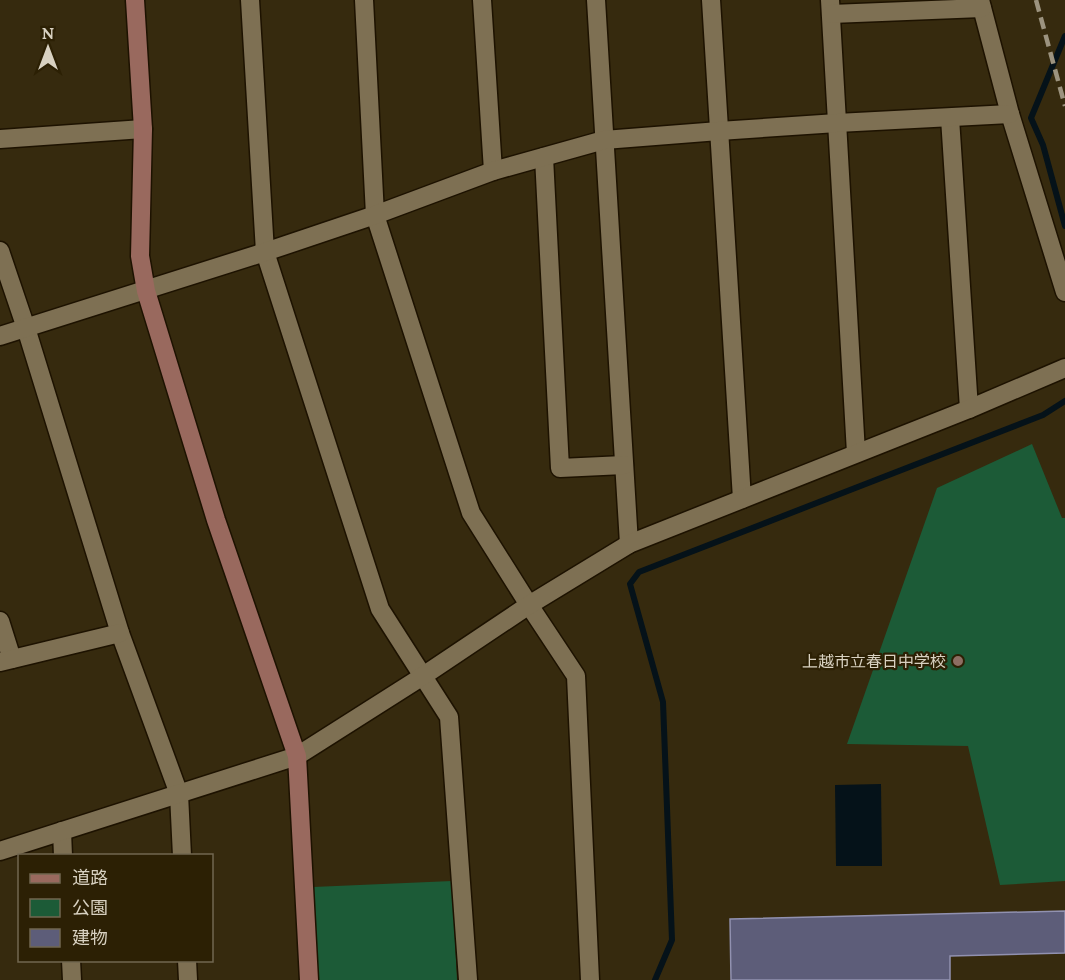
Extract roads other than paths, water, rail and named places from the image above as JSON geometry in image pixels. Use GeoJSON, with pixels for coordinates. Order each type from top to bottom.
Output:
{"type":"FeatureCollection","features":[{"type":"Feature","properties":{"kind":"street"},"geometry":{"type":"LineString","coordinates":[[135,0],[143,129],[140,256],[146,291],[216,520],[297,756],[309,980]]}},
{"type":"Feature","properties":{"kind":"street"},"geometry":{"type":"LineString","coordinates":[[250,0],[265,252],[380,609],[449,717],[468,980]]}},
{"type":"Feature","properties":{"kind":"street"},"geometry":{"type":"LineString","coordinates":[[364,0],[375,215],[471,513],[576,676],[590,980]]}},
{"type":"Feature","properties":{"kind":"street"},"geometry":{"type":"LineString","coordinates":[[482,0],[494,171]]}},
{"type":"Feature","properties":{"kind":"street"},"geometry":{"type":"LineString","coordinates":[[596,0],[629,544]]}},
{"type":"Feature","properties":{"kind":"street"},"geometry":{"type":"LineString","coordinates":[[711,0],[742,499]]}},
{"type":"Feature","properties":{"kind":"street"},"geometry":{"type":"LineString","coordinates":[[856,453],[830,7],[981,4],[1010,114],[1065,292]]}},
{"type":"Feature","properties":{"kind":"street"},"geometry":{"type":"LineString","coordinates":[[0,336],[265,252],[494,171],[604,140],[719,130],[1010,114]]}},
{"type":"Feature","properties":{"kind":"street"},"geometry":{"type":"LineString","coordinates":[[950,118],[969,410]]}},
{"type":"Feature","properties":{"kind":"street"},"geometry":{"type":"LineString","coordinates":[[0,139],[143,129]]}},
{"type":"Feature","properties":{"kind":"street"},"geometry":{"type":"LineString","coordinates":[[544,157],[560,468],[624,465]]}},
{"type":"Feature","properties":{"kind":"street"},"geometry":{"type":"LineString","coordinates":[[0,251],[120,633],[179,794],[182,854]]}},
{"type":"Feature","properties":{"kind":"street"},"geometry":{"type":"LineString","coordinates":[[0,851],[297,756],[529,605],[629,544],[969,410],[1065,368]]}},
{"type":"Feature","properties":{"kind":"street"},"geometry":{"type":"LineString","coordinates":[[0,621],[6,660],[120,633]]}},
{"type":"Feature","properties":{"kind":"street"},"geometry":{"type":"LineString","coordinates":[[62,831],[63,854]]}},
{"type":"Feature","properties":{"kind":"street"},"geometry":{"type":"LineString","coordinates":[[71,962],[72,980]]}},
{"type":"Feature","properties":{"kind":"street"},"geometry":{"type":"LineString","coordinates":[[187,962],[188,980]]}},
{"type":"Feature","properties":{"kind":"waterway"},"geometry":{"type":"LineString","coordinates":[[1065,36],[1031,118],[1043,145],[1065,226]]}},
{"type":"Feature","properties":{"kind":"waterway"},"geometry":{"type":"LineString","coordinates":[[655,980],[672,940],[663,702],[630,584],[639,572],[1043,415],[1065,401]]}},
{"type":"Feature","properties":{"kind":"railway"},"geometry":{"type":"LineString","coordinates":[[1036,0],[1065,106]]}},
{"type":"Feature","properties":{"kind":"place","name":"上越市立春日中学校"},"geometry":{"type":"Point","coordinates":[958,661]}}]}
